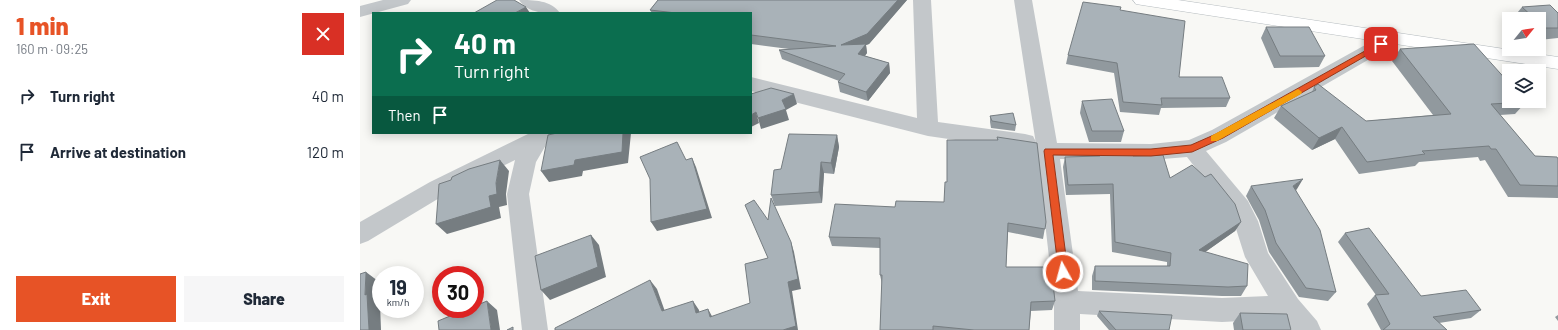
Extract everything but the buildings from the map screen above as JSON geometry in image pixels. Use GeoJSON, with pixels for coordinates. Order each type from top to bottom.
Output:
{"type":"FeatureCollection","features":[{"type":"Feature","properties":{"kind":"street"},"geometry":{"type":"LineString","coordinates":[[360,12],[402,0]]}},
{"type":"Feature","properties":{"kind":"street"},"geometry":{"type":"LineString","coordinates":[[528,0],[549,12]]}},
{"type":"Feature","properties":{"kind":"street"},"geometry":{"type":"LineString","coordinates":[[922,0],[928,128]]}},
{"type":"Feature","properties":{"kind":"street"},"geometry":{"type":"LineString","coordinates":[[1023,0],[1047,148],[1067,302],[1067,330]]}},
{"type":"Feature","properties":{"kind":"street"},"geometry":{"type":"LineString","coordinates":[[1142,0],[1558,62]]}},
{"type":"Feature","properties":{"kind":"street"},"geometry":{"type":"LineString","coordinates":[[752,84],[928,128],[1047,148],[1151,152],[1192,148],[1220,136],[1392,38]]}},
{"type":"Feature","properties":{"kind":"street"},"geometry":{"type":"LineString","coordinates":[[360,234],[438,188],[539,136]]}},
{"type":"Feature","properties":{"kind":"street"},"geometry":{"type":"LineString","coordinates":[[535,330],[518,194],[519,178],[539,136]]}},
{"type":"Feature","properties":{"kind":"street"},"geometry":{"type":"LineString","coordinates":[[1192,148],[1244,214],[1257,257],[1289,307],[1308,330]]}},
{"type":"Feature","properties":{"kind":"street"},"geometry":{"type":"LineString","coordinates":[[1067,302],[1215,309],[1289,307]]}},
{"type":"Feature","properties":{"kind":"slow traffic"},"geometry":{"type":"LineString","coordinates":[[1214,138],[1298,92]]}},
{"type":"Feature","properties":{"kind":"route"},"geometry":{"type":"LineString","coordinates":[[1063,272],[1048,151],[1151,152],[1192,148],[1220,136],[1381,44]]}}]}
